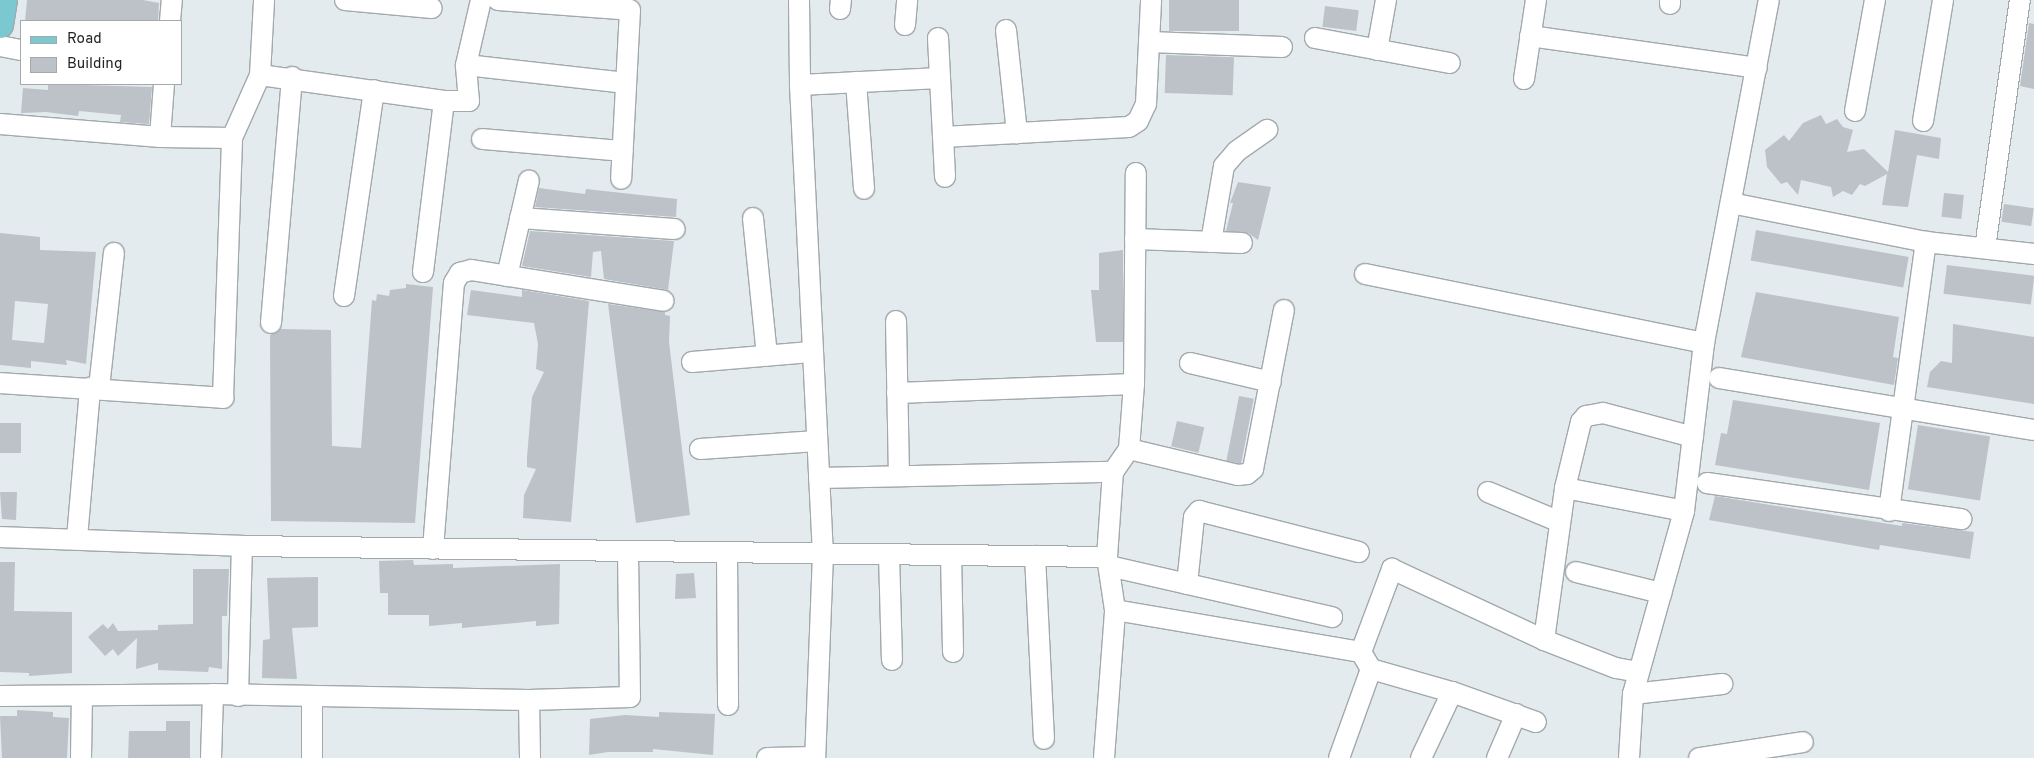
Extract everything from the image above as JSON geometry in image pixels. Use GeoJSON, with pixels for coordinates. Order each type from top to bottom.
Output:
{"type":"FeatureCollection","features":[{"type":"Feature","properties":{"kind":"street"},"geometry":{"type":"LineString","coordinates":[[170,20],[172,0]]}},
{"type":"Feature","properties":{"kind":"street"},"geometry":{"type":"LineString","coordinates":[[0,383],[222,398],[232,138],[260,75],[264,0]]}},
{"type":"Feature","properties":{"kind":"street"},"geometry":{"type":"LineString","coordinates":[[345,0],[432,8]]}},
{"type":"Feature","properties":{"kind":"street"},"geometry":{"type":"LineString","coordinates":[[260,75],[292,78],[444,101],[469,101],[466,65],[481,0]]}},
{"type":"Feature","properties":{"kind":"street"},"geometry":{"type":"LineString","coordinates":[[498,0],[630,10],[621,179]]}},
{"type":"Feature","properties":{"kind":"street"},"geometry":{"type":"LineString","coordinates":[[767,758],[815,758],[823,554],[811,352],[800,85],[799,0]]}},
{"type":"Feature","properties":{"kind":"street"},"geometry":{"type":"LineString","coordinates":[[905,25],[907,0]]}},
{"type":"Feature","properties":{"kind":"street"},"geometry":{"type":"LineString","coordinates":[[943,137],[1129,127],[1138,121],[1146,104],[1151,0]]}},
{"type":"Feature","properties":{"kind":"street"},"geometry":{"type":"LineString","coordinates":[[1377,50],[1386,0]]}},
{"type":"Feature","properties":{"kind":"street"},"geometry":{"type":"LineString","coordinates":[[1524,79],[1536,0]]}},
{"type":"Feature","properties":{"kind":"street"},"geometry":{"type":"LineString","coordinates":[[1629,758],[1633,694],[1684,510],[1704,343],[1769,0]]}},
{"type":"Feature","properties":{"kind":"street"},"geometry":{"type":"LineString","coordinates":[[1855,111],[1874,0]]}},
{"type":"Feature","properties":{"kind":"street"},"geometry":{"type":"LineString","coordinates":[[1923,121],[1943,0]]}},
{"type":"Feature","properties":{"kind":"street"},"geometry":{"type":"LineString","coordinates":[[1986,248],[2020,0]]}},
{"type":"Feature","properties":{"kind":"street"},"geometry":{"type":"LineString","coordinates":[[1006,30],[1017,134]]}},
{"type":"Feature","properties":{"kind":"street"},"geometry":{"type":"LineString","coordinates":[[1530,36],[1757,68]]}},
{"type":"Feature","properties":{"kind":"street"},"geometry":{"type":"LineString","coordinates":[[938,38],[945,177]]}},
{"type":"Feature","properties":{"kind":"street"},"geometry":{"type":"LineString","coordinates":[[1315,38],[1450,63]]}},
{"type":"Feature","properties":{"kind":"street"},"geometry":{"type":"LineString","coordinates":[[1149,42],[1282,47]]}},
{"type":"Feature","properties":{"kind":"street"},"geometry":{"type":"LineString","coordinates":[[0,46],[20,50]]}},
{"type":"Feature","properties":{"kind":"street"},"geometry":{"type":"LineString","coordinates":[[466,65],[626,83]]}},
{"type":"Feature","properties":{"kind":"street"},"geometry":{"type":"LineString","coordinates":[[270,324],[292,78]]}},
{"type":"Feature","properties":{"kind":"street"},"geometry":{"type":"LineString","coordinates":[[800,85],[940,78]]}},
{"type":"Feature","properties":{"kind":"street"},"geometry":{"type":"LineString","coordinates":[[856,82],[864,189]]}},
{"type":"Feature","properties":{"kind":"street"},"geometry":{"type":"LineString","coordinates":[[160,137],[164,85]]}},
{"type":"Feature","properties":{"kind":"street"},"geometry":{"type":"LineString","coordinates":[[344,296],[374,90]]}},
{"type":"Feature","properties":{"kind":"street"},"geometry":{"type":"LineString","coordinates":[[423,272],[444,101]]}},
{"type":"Feature","properties":{"kind":"street"},"geometry":{"type":"LineString","coordinates":[[0,124],[160,137],[232,138]]}},
{"type":"Feature","properties":{"kind":"street"},"geometry":{"type":"LineString","coordinates":[[1210,242],[1224,166],[1238,151],[1266,130]]}},
{"type":"Feature","properties":{"kind":"street"},"geometry":{"type":"LineString","coordinates":[[482,139],[622,151]]}},
{"type":"Feature","properties":{"kind":"street"},"geometry":{"type":"LineString","coordinates":[[1104,758],[1114,610],[1108,562],[1113,472],[1129,449],[1134,384],[1136,173]]}},
{"type":"Feature","properties":{"kind":"street"},"geometry":{"type":"LineString","coordinates":[[507,276],[529,180]]}},
{"type":"Feature","properties":{"kind":"street"},"geometry":{"type":"LineString","coordinates":[[1731,203],[1926,242],[2034,254]]}},
{"type":"Feature","properties":{"kind":"street"},"geometry":{"type":"LineString","coordinates":[[520,218],[675,229]]}},
{"type":"Feature","properties":{"kind":"street"},"geometry":{"type":"LineString","coordinates":[[753,218],[767,355]]}},
{"type":"Feature","properties":{"kind":"street"},"geometry":{"type":"LineString","coordinates":[[1135,238],[1242,243]]}},
{"type":"Feature","properties":{"kind":"street"},"geometry":{"type":"LineString","coordinates":[[1889,511],[1905,410],[1926,242]]}},
{"type":"Feature","properties":{"kind":"street"},"geometry":{"type":"LineString","coordinates":[[77,538],[114,253]]}},
{"type":"Feature","properties":{"kind":"street"},"geometry":{"type":"LineString","coordinates":[[433,549],[454,283],[460,273],[471,270],[664,302]]}},
{"type":"Feature","properties":{"kind":"street"},"geometry":{"type":"LineString","coordinates":[[1365,274],[1704,343]]}},
{"type":"Feature","properties":{"kind":"street"},"geometry":{"type":"LineString","coordinates":[[1129,449],[1247,474],[1257,461],[1284,310]]}},
{"type":"Feature","properties":{"kind":"street"},"geometry":{"type":"LineString","coordinates":[[896,321],[899,476]]}},
{"type":"Feature","properties":{"kind":"street"},"geometry":{"type":"LineString","coordinates":[[692,362],[811,352]]}},
{"type":"Feature","properties":{"kind":"street"},"geometry":{"type":"LineString","coordinates":[[1190,363],[1271,382]]}},
{"type":"Feature","properties":{"kind":"street"},"geometry":{"type":"LineString","coordinates":[[1719,378],[2034,430]]}},
{"type":"Feature","properties":{"kind":"street"},"geometry":{"type":"LineString","coordinates":[[897,393],[1134,384]]}},
{"type":"Feature","properties":{"kind":"street"},"geometry":{"type":"LineString","coordinates":[[1544,640],[1565,488],[1581,422],[1586,416],[1603,413],[1693,437]]}},
{"type":"Feature","properties":{"kind":"street"},"geometry":{"type":"LineString","coordinates":[[700,449],[817,441]]}},
{"type":"Feature","properties":{"kind":"street"},"geometry":{"type":"LineString","coordinates":[[818,478],[1113,472]]}},
{"type":"Feature","properties":{"kind":"street"},"geometry":{"type":"LineString","coordinates":[[1707,483],[1889,511],[1960,519]]}},
{"type":"Feature","properties":{"kind":"street"},"geometry":{"type":"LineString","coordinates":[[1565,488],[1684,510]]}},
{"type":"Feature","properties":{"kind":"street"},"geometry":{"type":"LineString","coordinates":[[1488,492],[1560,522]]}},
{"type":"Feature","properties":{"kind":"street"},"geometry":{"type":"LineString","coordinates":[[1186,584],[1194,517],[1199,511],[1359,552]]}},
{"type":"Feature","properties":{"kind":"street"},"geometry":{"type":"LineString","coordinates":[[0,537],[77,538],[242,546],[1035,556],[1108,562],[1186,584],[1332,617]]}},
{"type":"Feature","properties":{"kind":"street"},"geometry":{"type":"LineString","coordinates":[[238,696],[242,546]]}},
{"type":"Feature","properties":{"kind":"street"},"geometry":{"type":"LineString","coordinates":[[0,696],[82,697],[213,694],[238,696],[529,700],[630,697],[628,551]]}},
{"type":"Feature","properties":{"kind":"street"},"geometry":{"type":"LineString","coordinates":[[727,553],[728,706]]}},
{"type":"Feature","properties":{"kind":"street"},"geometry":{"type":"LineString","coordinates":[[889,554],[892,660]]}},
{"type":"Feature","properties":{"kind":"street"},"geometry":{"type":"LineString","coordinates":[[951,555],[953,652]]}},
{"type":"Feature","properties":{"kind":"street"},"geometry":{"type":"LineString","coordinates":[[1035,556],[1044,739]]}},
{"type":"Feature","properties":{"kind":"street"},"geometry":{"type":"LineString","coordinates":[[1339,758],[1392,570],[1544,640],[1616,668],[1639,672]]}},
{"type":"Feature","properties":{"kind":"street"},"geometry":{"type":"LineString","coordinates":[[1576,572],[1661,593]]}},
{"type":"Feature","properties":{"kind":"street"},"geometry":{"type":"LineString","coordinates":[[1114,610],[1366,660],[1536,722]]}},
{"type":"Feature","properties":{"kind":"street"},"geometry":{"type":"LineString","coordinates":[[1633,694],[1722,684]]}},
{"type":"Feature","properties":{"kind":"street"},"geometry":{"type":"LineString","coordinates":[[1421,758],[1452,692]]}},
{"type":"Feature","properties":{"kind":"street"},"geometry":{"type":"LineString","coordinates":[[211,758],[213,694]]}},
{"type":"Feature","properties":{"kind":"street"},"geometry":{"type":"LineString","coordinates":[[312,696],[312,758]]}},
{"type":"Feature","properties":{"kind":"street"},"geometry":{"type":"LineString","coordinates":[[82,697],[82,758]]}},
{"type":"Feature","properties":{"kind":"street"},"geometry":{"type":"LineString","coordinates":[[529,700],[530,758]]}},
{"type":"Feature","properties":{"kind":"street"},"geometry":{"type":"LineString","coordinates":[[1497,758],[1516,714]]}},
{"type":"Feature","properties":{"kind":"street"},"geometry":{"type":"LineString","coordinates":[[1699,758],[1803,742]]}},
{"type":"Feature","properties":{"kind":"building"},"geometry":{"type":"Polygon","coordinates":[[[27,0],[143,0],[159,3],[158,20],[25,20],[27,0]]]}},
{"type":"Feature","properties":{"kind":"building"},"geometry":{"type":"Polygon","coordinates":[[[1169,0],[1239,0],[1239,31],[1169,31],[1169,0]]]}},
{"type":"Feature","properties":{"kind":"building"},"geometry":{"type":"Polygon","coordinates":[[[1325,6],[1359,10],[1356,31],[1322,27],[1325,6]]]}},
{"type":"Feature","properties":{"kind":"building"},"geometry":{"type":"Polygon","coordinates":[[[2029,23],[2034,24],[2034,89],[2020,86],[2029,23]]]}},
{"type":"Feature","properties":{"kind":"building"},"geometry":{"type":"Polygon","coordinates":[[[1166,55],[1234,57],[1233,95],[1165,93],[1166,55]]]}},
{"type":"Feature","properties":{"kind":"building"},"geometry":{"type":"Polygon","coordinates":[[[48,85],[152,87],[149,124],[120,122],[121,115],[79,111],[78,116],[46,112],[21,113],[23,88],[48,90],[48,85]]]}},
{"type":"Feature","properties":{"kind":"building"},"geometry":{"type":"Polygon","coordinates":[[[1821,115],[1826,124],[1837,119],[1843,127],[1853,130],[1847,152],[1864,149],[1888,172],[1895,130],[1941,138],[1939,159],[1917,155],[1908,207],[1882,205],[1887,174],[1865,186],[1860,184],[1852,195],[1843,191],[1833,197],[1831,187],[1801,180],[1798,195],[1787,182],[1781,184],[1767,167],[1765,150],[1784,135],[1789,141],[1803,123],[1821,115]]]}},
{"type":"Feature","properties":{"kind":"building"},"geometry":{"type":"Polygon","coordinates":[[[1238,182],[1271,187],[1258,240],[1248,233],[1226,231],[1233,203],[1230,203],[1238,182]]]}},
{"type":"Feature","properties":{"kind":"building"},"geometry":{"type":"Polygon","coordinates":[[[539,188],[585,194],[586,189],[677,199],[676,217],[535,207],[539,188]]]}},
{"type":"Feature","properties":{"kind":"building"},"geometry":{"type":"Polygon","coordinates":[[[1944,193],[1964,195],[1961,219],[1941,217],[1944,193]]]}},
{"type":"Feature","properties":{"kind":"building"},"geometry":{"type":"Polygon","coordinates":[[[2004,204],[2034,208],[2031,226],[2001,222],[2004,204]]]}},
{"type":"Feature","properties":{"kind":"building"},"geometry":{"type":"Polygon","coordinates":[[[1756,230],[1909,257],[1903,287],[1751,261],[1756,230]]]}},
{"type":"Feature","properties":{"kind":"building"},"geometry":{"type":"Polygon","coordinates":[[[530,231],[674,241],[668,290],[604,279],[601,251],[593,252],[591,277],[522,266],[530,231]]]}},
{"type":"Feature","properties":{"kind":"building"},"geometry":{"type":"Polygon","coordinates":[[[0,233],[40,237],[40,250],[96,252],[86,364],[66,360],[67,365],[31,361],[31,368],[0,365],[0,233]],[[15,301],[12,340],[44,343],[48,304],[15,301]]]}},
{"type":"Feature","properties":{"kind":"building"},"geometry":{"type":"Polygon","coordinates":[[[1123,250],[1123,342],[1096,342],[1091,290],[1099,290],[1099,253],[1123,250]]]}},
{"type":"Feature","properties":{"kind":"building"},"geometry":{"type":"Polygon","coordinates":[[[1947,265],[2034,276],[2031,305],[1943,294],[1947,265]]]}},
{"type":"Feature","properties":{"kind":"building"},"geometry":{"type":"Polygon","coordinates":[[[406,284],[433,287],[415,523],[271,521],[270,335],[281,329],[331,330],[332,446],[361,448],[372,300],[376,301],[377,294],[389,296],[390,290],[406,288],[406,284]]]}},
{"type":"Feature","properties":{"kind":"building"},"geometry":{"type":"Polygon","coordinates":[[[471,290],[522,297],[522,290],[589,301],[571,522],[523,518],[524,495],[536,469],[527,467],[532,397],[544,372],[536,369],[538,344],[534,323],[467,315],[471,290]]]}},
{"type":"Feature","properties":{"kind":"building"},"geometry":{"type":"Polygon","coordinates":[[[1756,292],[1899,317],[1893,357],[1898,358],[1894,385],[1741,357],[1756,292]]]}},
{"type":"Feature","properties":{"kind":"building"},"geometry":{"type":"Polygon","coordinates":[[[608,304],[665,312],[665,315],[670,316],[669,342],[690,515],[636,523],[608,304]]]}},
{"type":"Feature","properties":{"kind":"building"},"geometry":{"type":"Polygon","coordinates":[[[1953,324],[2034,337],[2034,404],[1927,387],[1930,372],[1941,361],[1952,363],[1953,324]]]}},
{"type":"Feature","properties":{"kind":"building"},"geometry":{"type":"Polygon","coordinates":[[[1239,396],[1254,399],[1241,464],[1226,461],[1239,396]]]}},
{"type":"Feature","properties":{"kind":"building"},"geometry":{"type":"Polygon","coordinates":[[[1733,400],[1880,423],[1869,490],[1715,465],[1721,433],[1727,434],[1733,400]]]}},
{"type":"Feature","properties":{"kind":"building"},"geometry":{"type":"Polygon","coordinates":[[[1177,421],[1204,427],[1198,453],[1171,446],[1177,421]]]}},
{"type":"Feature","properties":{"kind":"building"},"geometry":{"type":"Polygon","coordinates":[[[0,423],[21,423],[21,453],[0,453],[0,423]]]}},
{"type":"Feature","properties":{"kind":"building"},"geometry":{"type":"Polygon","coordinates":[[[1918,425],[1990,436],[1980,501],[1908,489],[1918,425]]]}},
{"type":"Feature","properties":{"kind":"building"},"geometry":{"type":"Polygon","coordinates":[[[0,492],[17,492],[16,520],[2,519],[0,492]]]}},
{"type":"Feature","properties":{"kind":"building"},"geometry":{"type":"Polygon","coordinates":[[[1715,496],[1902,526],[1902,523],[1974,532],[1970,559],[1880,545],[1879,550],[1709,520],[1715,496]]]}},
{"type":"Feature","properties":{"kind":"building"},"geometry":{"type":"Polygon","coordinates":[[[413,560],[414,565],[453,564],[453,568],[560,564],[559,624],[536,626],[536,621],[462,628],[462,623],[429,626],[429,615],[388,615],[388,593],[380,593],[379,561],[413,560]]]}},
{"type":"Feature","properties":{"kind":"building"},"geometry":{"type":"Polygon","coordinates":[[[0,562],[15,562],[14,611],[72,612],[72,673],[29,676],[29,673],[0,672],[0,562]]]}},
{"type":"Feature","properties":{"kind":"building"},"geometry":{"type":"Polygon","coordinates":[[[193,569],[229,569],[227,616],[222,616],[222,669],[209,667],[208,672],[158,670],[158,663],[136,669],[137,638],[118,656],[113,649],[105,656],[88,637],[103,624],[108,629],[113,623],[118,631],[158,630],[158,625],[193,624],[193,569]]]}},
{"type":"Feature","properties":{"kind":"building"},"geometry":{"type":"Polygon","coordinates":[[[694,573],[696,598],[675,599],[676,574],[694,573]]]}},
{"type":"Feature","properties":{"kind":"building"},"geometry":{"type":"Polygon","coordinates":[[[318,577],[318,627],[292,628],[297,679],[262,678],[263,640],[270,639],[267,578],[318,577]]]}},
{"type":"Feature","properties":{"kind":"building"},"geometry":{"type":"Polygon","coordinates":[[[17,710],[53,712],[53,717],[69,718],[67,758],[2,758],[0,716],[17,716],[17,710]]]}},
{"type":"Feature","properties":{"kind":"building"},"geometry":{"type":"Polygon","coordinates":[[[659,712],[715,714],[713,755],[653,749],[653,752],[608,752],[589,755],[590,719],[625,715],[659,717],[659,712]]]}},
{"type":"Feature","properties":{"kind":"building"},"geometry":{"type":"Polygon","coordinates":[[[166,721],[190,721],[190,758],[128,758],[129,731],[166,731],[166,721]]]}}]}
